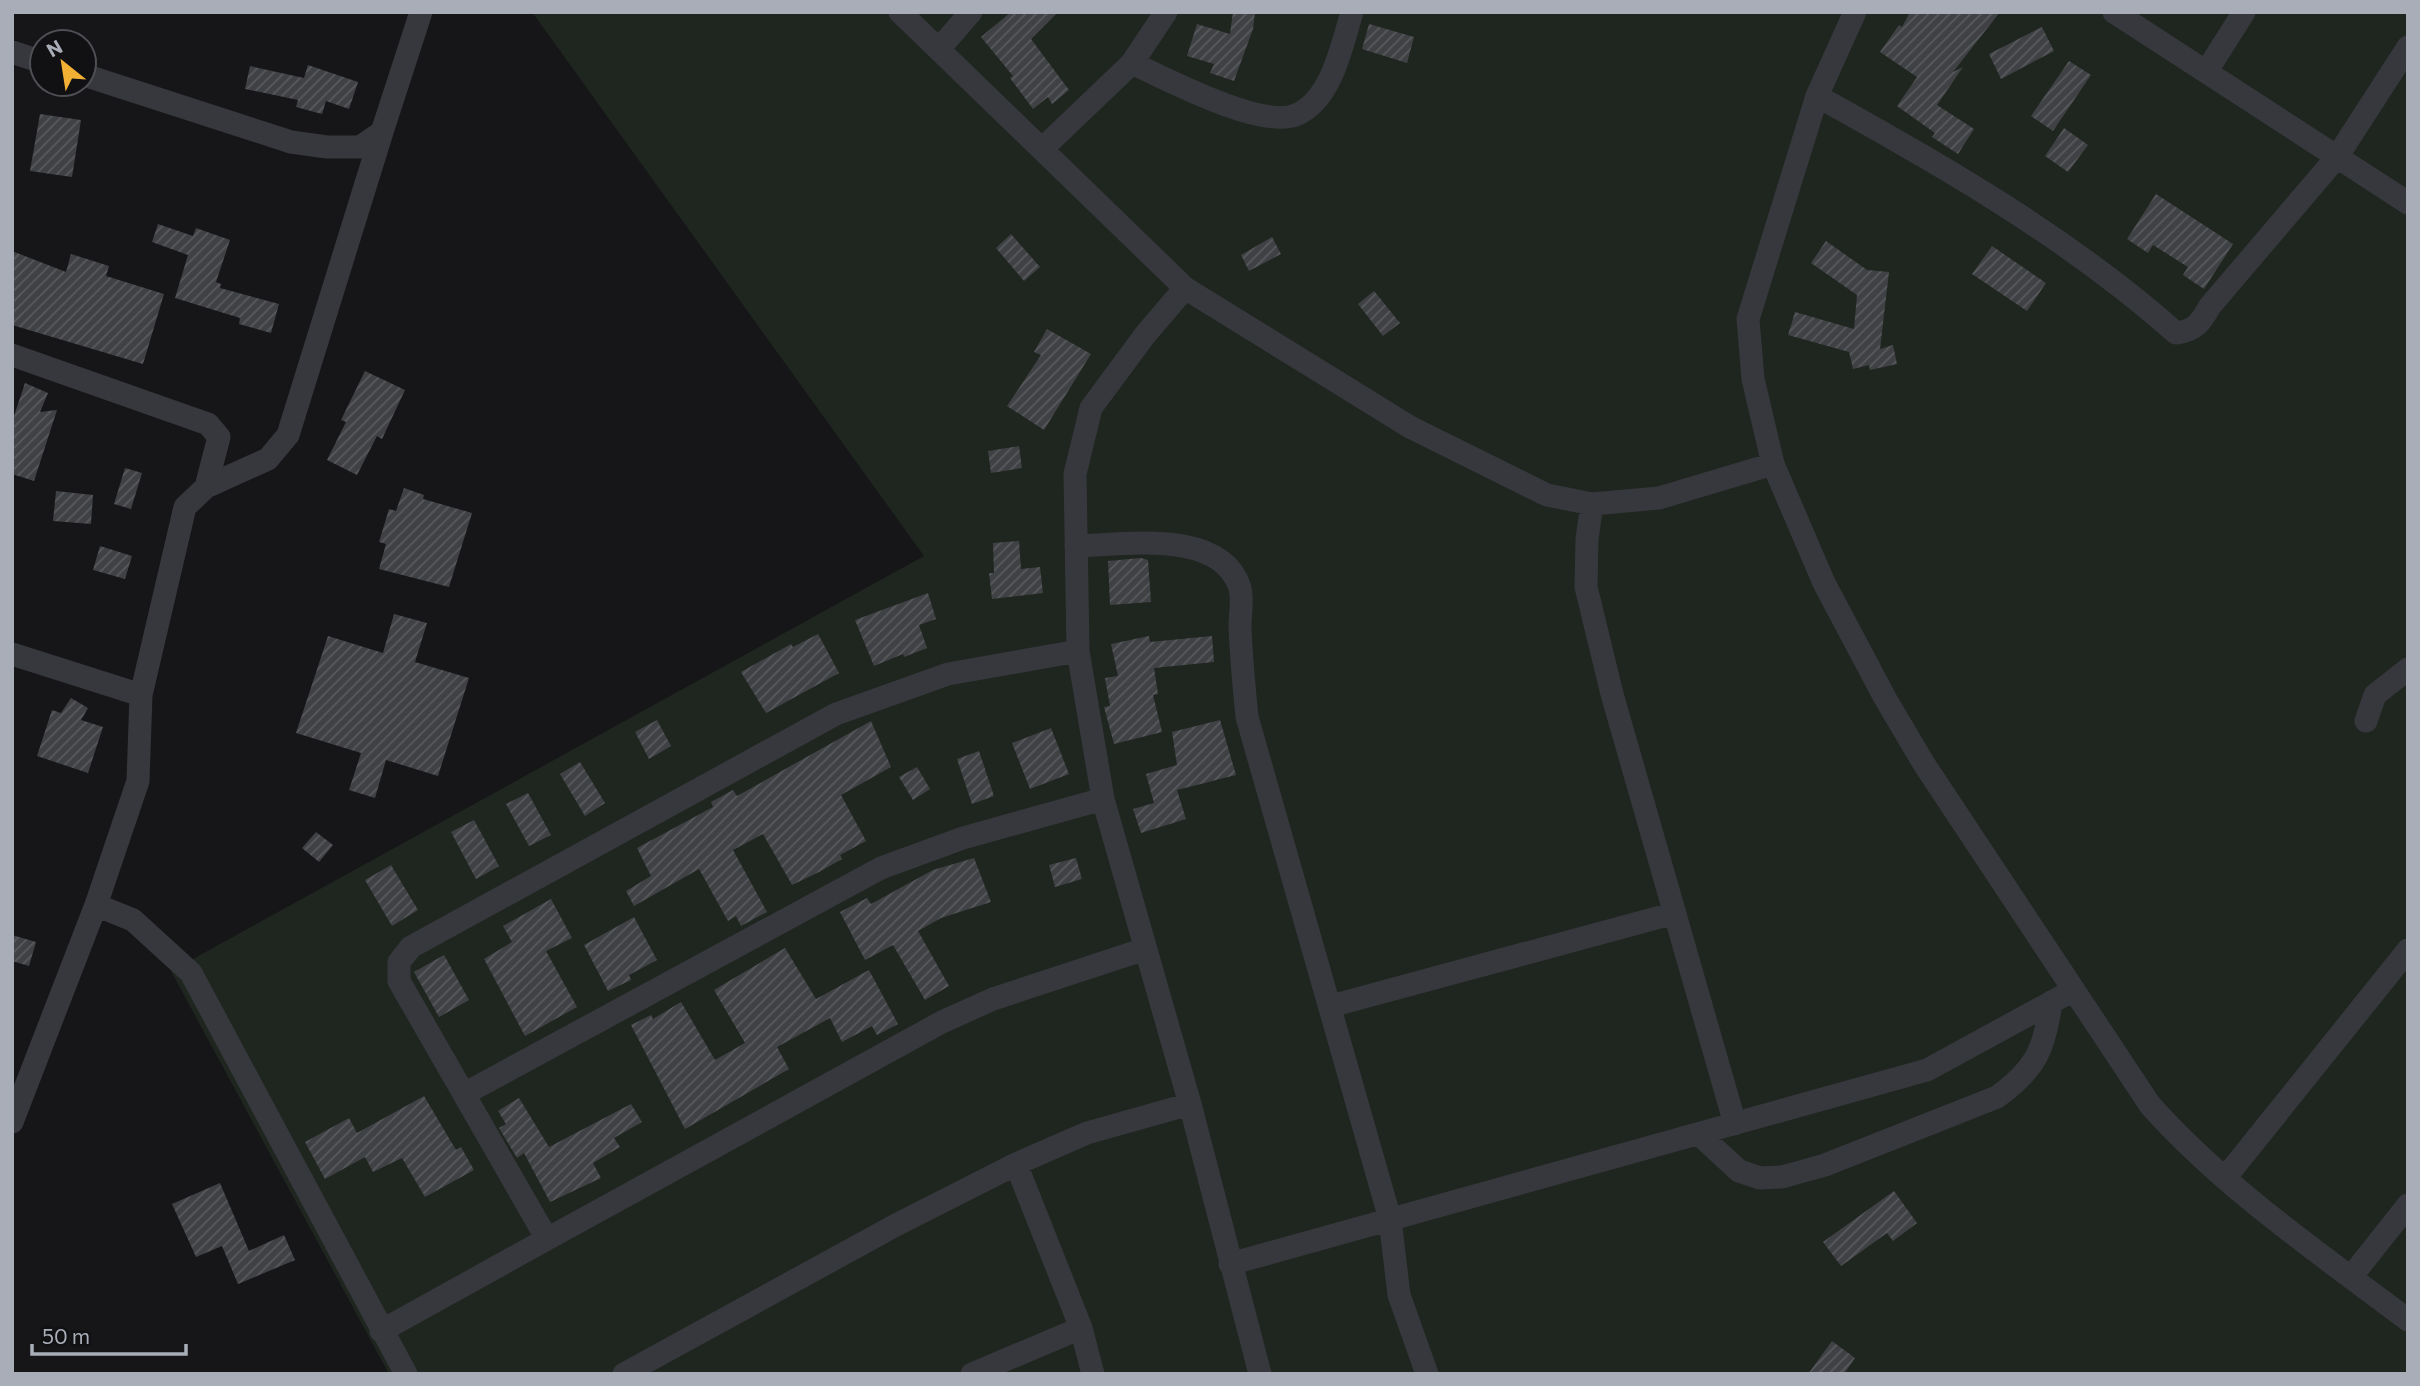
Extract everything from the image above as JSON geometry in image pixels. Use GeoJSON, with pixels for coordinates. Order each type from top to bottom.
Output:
{"type":"FeatureCollection","features":[{"type":"Feature","properties":{"kind":"street"},"geometry":{"type":"LineString","coordinates":[[12,1122],[96,905],[138,781],[141,695],[185,507],[206,487],[268,458],[288,435],[421,12]]}},
{"type":"Feature","properties":{"kind":"street"},"geometry":{"type":"LineString","coordinates":[[900,12],[1185,288],[1410,427],[1547,495],[1592,504],[1659,498],[1773,464]]}},
{"type":"Feature","properties":{"kind":"street"},"geometry":{"type":"LineString","coordinates":[[939,49],[971,12]]}},
{"type":"Feature","properties":{"kind":"street"},"geometry":{"type":"LineString","coordinates":[[1042,149],[1132,63],[1166,12]]}},
{"type":"Feature","properties":{"kind":"street"},"geometry":{"type":"LineString","coordinates":[[1132,63],[1196,93],[1267,119],[1298,114],[1320,94],[1335,69],[1352,12]]}},
{"type":"Feature","properties":{"kind":"street"},"geometry":{"type":"LineString","coordinates":[[1855,12],[1817,96],[1748,319],[1753,379],[1773,464],[1824,583],[1858,651],[1924,764],[2150,1105],[2183,1141],[2225,1178],[2408,1320]]}},
{"type":"Feature","properties":{"kind":"street"},"geometry":{"type":"LineString","coordinates":[[2114,12],[2408,203]]}},
{"type":"Feature","properties":{"kind":"street"},"geometry":{"type":"LineString","coordinates":[[2206,72],[2244,12]]}},
{"type":"Feature","properties":{"kind":"street"},"geometry":{"type":"LineString","coordinates":[[1817,96],[1956,174],[2073,252],[2176,333],[2189,332],[2201,322],[2210,306],[2337,157],[2408,47]]}},
{"type":"Feature","properties":{"kind":"street"},"geometry":{"type":"LineString","coordinates":[[98,80],[290,142],[327,147],[360,147],[382,132]]}},
{"type":"Feature","properties":{"kind":"street"},"geometry":{"type":"LineString","coordinates":[[1185,288],[1145,335],[1091,408],[1075,474],[1078,651],[1104,799],[1190,1104],[1260,1374]]}},
{"type":"Feature","properties":{"kind":"street"},"geometry":{"type":"LineString","coordinates":[[12,355],[208,424],[219,437],[206,487]]}},
{"type":"Feature","properties":{"kind":"street"},"geometry":{"type":"LineString","coordinates":[[1592,504],[1587,539],[1586,587],[1735,1124]]}},
{"type":"Feature","properties":{"kind":"street"},"geometry":{"type":"LineString","coordinates":[[1076,546],[1184,544],[1207,552],[1231,570],[1241,591],[1241,668],[1247,717],[1390,1219],[1399,1295],[1427,1374]]}},
{"type":"Feature","properties":{"kind":"street"},"geometry":{"type":"LineString","coordinates":[[547,1239],[399,981],[399,962],[411,947],[836,714],[948,674],[1078,651]]}},
{"type":"Feature","properties":{"kind":"street"},"geometry":{"type":"LineString","coordinates":[[12,654],[141,695]]}},
{"type":"Feature","properties":{"kind":"street"},"geometry":{"type":"LineString","coordinates":[[2366,721],[2375,695],[2408,669]]}},
{"type":"Feature","properties":{"kind":"street"},"geometry":{"type":"LineString","coordinates":[[464,1094],[881,868],[963,838],[1104,799]]}},
{"type":"Feature","properties":{"kind":"street"},"geometry":{"type":"LineString","coordinates":[[96,905],[134,920],[191,972],[406,1374]]}},
{"type":"Feature","properties":{"kind":"street"},"geometry":{"type":"LineString","coordinates":[[1331,1006],[1675,913]]}},
{"type":"Feature","properties":{"kind":"street"},"geometry":{"type":"LineString","coordinates":[[381,1331],[942,1022],[993,999],[1145,949]]}},
{"type":"Feature","properties":{"kind":"street"},"geometry":{"type":"LineString","coordinates":[[2225,1178],[2408,950]]}},
{"type":"Feature","properties":{"kind":"street"},"geometry":{"type":"LineString","coordinates":[[1230,1264],[1927,1070],[2072,991]]}},
{"type":"Feature","properties":{"kind":"street"},"geometry":{"type":"LineString","coordinates":[[1700,1135],[1738,1171],[1760,1178],[1782,1177],[1825,1165],[1997,1097],[2036,1062],[2047,1029],[2051,1002]]}},
{"type":"Feature","properties":{"kind":"street"},"geometry":{"type":"LineString","coordinates":[[624,1374],[896,1225],[1016,1164],[1087,1133],[1190,1104]]}},
{"type":"Feature","properties":{"kind":"street"},"geometry":{"type":"LineString","coordinates":[[1016,1164],[1081,1328],[1093,1374]]}},
{"type":"Feature","properties":{"kind":"street"},"geometry":{"type":"LineString","coordinates":[[2351,1277],[2408,1205]]}},
{"type":"Feature","properties":{"kind":"street"},"geometry":{"type":"LineString","coordinates":[[972,1374],[1081,1328]]}},
{"type":"Feature","properties":{"kind":"shaded area"},"geometry":{"type":"Polygon","coordinates":[[[532,12],[2408,12],[2408,1374],[389,1374],[171,971],[924,556],[532,12]]]}},
{"type":"Feature","properties":{"kind":"building"},"geometry":{"type":"Polygon","coordinates":[[[1011,12],[1058,12],[1031,39],[1069,90],[1052,104],[1048,97],[1033,109],[1010,78],[1013,76],[981,37],[1011,12]]]}},
{"type":"Feature","properties":{"kind":"building"},"geometry":{"type":"Polygon","coordinates":[[[1233,12],[1255,12],[1253,29],[1234,81],[1210,73],[1214,64],[1187,56],[1197,24],[1230,34],[1233,12]]]}},
{"type":"Feature","properties":{"kind":"building"},"geometry":{"type":"Polygon","coordinates":[[[1910,12],[2000,12],[1953,72],[1963,67],[1937,105],[1974,129],[1958,154],[1932,137],[1935,133],[1897,106],[1917,77],[1880,52],[1899,25],[1902,27],[1910,12]]]}},
{"type":"Feature","properties":{"kind":"building"},"geometry":{"type":"Polygon","coordinates":[[[1369,24],[1414,37],[1407,63],[1362,49],[1369,24]]]}},
{"type":"Feature","properties":{"kind":"building"},"geometry":{"type":"Polygon","coordinates":[[[2042,27],[2054,51],[2001,79],[1989,54],[2042,27]]]}},
{"type":"Feature","properties":{"kind":"building"},"geometry":{"type":"Polygon","coordinates":[[[2069,61],[2091,75],[2053,131],[2031,116],[2069,61]]]}},
{"type":"Feature","properties":{"kind":"building"},"geometry":{"type":"Polygon","coordinates":[[[308,65],[358,82],[349,109],[326,101],[322,114],[296,107],[298,100],[245,89],[250,66],[304,78],[308,65]]]}},
{"type":"Feature","properties":{"kind":"building"},"geometry":{"type":"Polygon","coordinates":[[[40,114],[81,120],[72,177],[30,171],[40,114]]]}},
{"type":"Feature","properties":{"kind":"building"},"geometry":{"type":"Polygon","coordinates":[[[2064,128],[2088,145],[2068,172],[2045,156],[2064,128]]]}},
{"type":"Feature","properties":{"kind":"building"},"geometry":{"type":"Polygon","coordinates":[[[2156,194],[2233,244],[2204,289],[2183,275],[2188,267],[2153,245],[2148,253],[2127,239],[2156,194]]]}},
{"type":"Feature","properties":{"kind":"building"},"geometry":{"type":"Polygon","coordinates":[[[158,224],[193,236],[196,228],[230,240],[216,282],[221,284],[220,288],[279,304],[271,333],[239,324],[240,318],[175,298],[188,255],[152,242],[158,224]]]}},
{"type":"Feature","properties":{"kind":"building"},"geometry":{"type":"Polygon","coordinates":[[[1011,234],[1040,267],[1024,281],[996,248],[1011,234]]]}},
{"type":"Feature","properties":{"kind":"building"},"geometry":{"type":"Polygon","coordinates":[[[1272,237],[1281,254],[1249,271],[1241,255],[1272,237]]]}},
{"type":"Feature","properties":{"kind":"building"},"geometry":{"type":"Polygon","coordinates":[[[1826,241],[1867,270],[1889,272],[1880,349],[1893,345],[1897,364],[1870,370],[1869,365],[1853,369],[1849,352],[1788,335],[1795,312],[1854,329],[1857,295],[1811,263],[1826,241]]]}},
{"type":"Feature","properties":{"kind":"building"},"geometry":{"type":"Polygon","coordinates":[[[1992,246],[2046,283],[2027,311],[1972,274],[1992,246]]]}},
{"type":"Feature","properties":{"kind":"building"},"geometry":{"type":"Polygon","coordinates":[[[12,251],[66,272],[71,254],[109,266],[106,276],[164,294],[143,364],[12,325],[12,251]]]}},
{"type":"Feature","properties":{"kind":"building"},"geometry":{"type":"Polygon","coordinates":[[[1374,291],[1400,323],[1383,336],[1358,304],[1374,291]]]}},
{"type":"Feature","properties":{"kind":"building"},"geometry":{"type":"Polygon","coordinates":[[[1047,329],[1091,354],[1044,430],[1007,406],[1041,355],[1034,352],[1047,329]]]}},
{"type":"Feature","properties":{"kind":"building"},"geometry":{"type":"Polygon","coordinates":[[[365,371],[405,390],[382,439],[377,436],[357,475],[327,460],[346,422],[341,420],[365,371]]]}},
{"type":"Feature","properties":{"kind":"building"},"geometry":{"type":"Polygon","coordinates":[[[25,383],[48,393],[40,412],[57,410],[34,481],[12,474],[12,422],[25,383]]]}},
{"type":"Feature","properties":{"kind":"building"},"geometry":{"type":"Polygon","coordinates":[[[1019,446],[1022,468],[991,473],[988,451],[1019,446]]]}},
{"type":"Feature","properties":{"kind":"building"},"geometry":{"type":"Polygon","coordinates":[[[125,468],[142,473],[131,509],[114,504],[125,468]]]}},
{"type":"Feature","properties":{"kind":"building"},"geometry":{"type":"Polygon","coordinates":[[[404,488],[424,495],[423,499],[472,513],[449,587],[379,569],[386,544],[379,542],[389,509],[396,511],[404,488]]]}},
{"type":"Feature","properties":{"kind":"building"},"geometry":{"type":"Polygon","coordinates":[[[56,491],[93,495],[91,524],[53,521],[56,491]]]}},
{"type":"Feature","properties":{"kind":"building"},"geometry":{"type":"Polygon","coordinates":[[[1019,541],[1021,569],[1040,567],[1043,593],[992,599],[989,573],[994,573],[993,543],[1019,541]]]}},
{"type":"Feature","properties":{"kind":"building"},"geometry":{"type":"Polygon","coordinates":[[[100,546],[132,556],[125,579],[93,570],[100,546]]]}},
{"type":"Feature","properties":{"kind":"building"},"geometry":{"type":"Polygon","coordinates":[[[1141,558],[1148,560],[1151,602],[1110,605],[1108,561],[1141,558]]]}},
{"type":"Feature","properties":{"kind":"building"},"geometry":{"type":"Polygon","coordinates":[[[928,593],[936,619],[919,625],[927,648],[874,666],[855,620],[928,593]]]}},
{"type":"Feature","properties":{"kind":"building"},"geometry":{"type":"Polygon","coordinates":[[[394,614],[427,623],[415,662],[469,678],[438,776],[386,760],[375,798],[349,790],[361,753],[296,733],[328,636],[383,653],[394,614]]]}},
{"type":"Feature","properties":{"kind":"building"},"geometry":{"type":"Polygon","coordinates":[[[818,634],[839,673],[766,713],[741,672],[791,644],[793,647],[818,634]]]}},
{"type":"Feature","properties":{"kind":"building"},"geometry":{"type":"Polygon","coordinates":[[[1149,636],[1150,642],[1212,636],[1214,662],[1154,668],[1158,694],[1153,695],[1162,732],[1114,744],[1104,707],[1110,706],[1105,678],[1118,676],[1111,644],[1149,636]]]}},
{"type":"Feature","properties":{"kind":"building"},"geometry":{"type":"Polygon","coordinates":[[[71,698],[88,708],[81,720],[103,727],[88,773],[37,756],[52,710],[61,713],[71,698]]]}},
{"type":"Feature","properties":{"kind":"building"},"geometry":{"type":"Polygon","coordinates":[[[657,720],[671,746],[649,759],[635,732],[657,720]]]}},
{"type":"Feature","properties":{"kind":"building"},"geometry":{"type":"Polygon","coordinates":[[[1220,720],[1236,775],[1177,790],[1186,819],[1141,833],[1133,809],[1154,803],[1146,774],[1177,765],[1172,732],[1220,720]]]}},
{"type":"Feature","properties":{"kind":"building"},"geometry":{"type":"Polygon","coordinates":[[[871,721],[891,767],[841,795],[866,841],[840,855],[842,859],[792,885],[763,834],[733,850],[767,912],[741,926],[736,916],[728,921],[699,869],[634,906],[626,891],[651,876],[637,848],[713,807],[711,802],[733,790],[737,796],[871,721]]]}},
{"type":"Feature","properties":{"kind":"building"},"geometry":{"type":"Polygon","coordinates":[[[1051,728],[1069,774],[1030,789],[1012,743],[1051,728]]]}},
{"type":"Feature","properties":{"kind":"building"},"geometry":{"type":"Polygon","coordinates":[[[979,751],[994,796],[972,804],[957,759],[979,751]]]}},
{"type":"Feature","properties":{"kind":"building"},"geometry":{"type":"Polygon","coordinates":[[[580,762],[605,803],[585,816],[560,774],[580,762]]]}},
{"type":"Feature","properties":{"kind":"building"},"geometry":{"type":"Polygon","coordinates":[[[917,767],[930,789],[913,800],[899,777],[917,767]]]}},
{"type":"Feature","properties":{"kind":"building"},"geometry":{"type":"Polygon","coordinates":[[[528,793],[551,835],[529,846],[506,804],[528,793]]]}},
{"type":"Feature","properties":{"kind":"building"},"geometry":{"type":"Polygon","coordinates":[[[474,820],[499,866],[476,879],[451,832],[474,820]]]}},
{"type":"Feature","properties":{"kind":"building"},"geometry":{"type":"Polygon","coordinates":[[[316,832],[333,845],[319,862],[302,848],[316,832]]]}},
{"type":"Feature","properties":{"kind":"building"},"geometry":{"type":"Polygon","coordinates":[[[974,858],[991,902],[941,918],[918,931],[949,986],[925,1000],[893,945],[865,960],[840,912],[867,898],[871,904],[933,870],[974,858]]]}},
{"type":"Feature","properties":{"kind":"building"},"geometry":{"type":"Polygon","coordinates":[[[1076,858],[1082,879],[1055,887],[1049,865],[1076,858]]]}},
{"type":"Feature","properties":{"kind":"building"},"geometry":{"type":"Polygon","coordinates":[[[391,865],[418,910],[392,926],[365,880],[391,865]]]}},
{"type":"Feature","properties":{"kind":"building"},"geometry":{"type":"Polygon","coordinates":[[[551,899],[572,938],[546,951],[577,1007],[525,1036],[484,959],[512,942],[503,926],[551,899]]]}},
{"type":"Feature","properties":{"kind":"building"},"geometry":{"type":"Polygon","coordinates":[[[634,917],[657,960],[629,975],[631,980],[608,991],[584,945],[634,917]]]}},
{"type":"Feature","properties":{"kind":"building"},"geometry":{"type":"Polygon","coordinates":[[[12,935],[36,942],[29,966],[12,961],[12,935]]]}},
{"type":"Feature","properties":{"kind":"building"},"geometry":{"type":"Polygon","coordinates":[[[785,948],[816,999],[869,970],[898,1024],[877,1035],[872,1026],[842,1042],[830,1018],[777,1047],[789,1069],[685,1129],[631,1025],[651,1015],[653,1019],[681,1002],[715,1060],[745,1043],[714,990],[785,948]]]}},
{"type":"Feature","properties":{"kind":"building"},"geometry":{"type":"Polygon","coordinates":[[[444,955],[469,1000],[439,1017],[414,972],[444,955]]]}},
{"type":"Feature","properties":{"kind":"building"},"geometry":{"type":"Polygon","coordinates":[[[424,1096],[456,1150],[461,1147],[474,1170],[425,1197],[402,1158],[373,1172],[365,1157],[325,1179],[305,1142],[349,1118],[357,1133],[424,1096]]]}},
{"type":"Feature","properties":{"kind":"building"},"geometry":{"type":"Polygon","coordinates":[[[519,1098],[549,1147],[631,1104],[642,1122],[614,1138],[620,1147],[593,1163],[601,1178],[550,1202],[524,1153],[517,1158],[499,1128],[506,1124],[498,1111],[519,1098]]]}},
{"type":"Feature","properties":{"kind":"building"},"geometry":{"type":"Polygon","coordinates":[[[220,1183],[249,1251],[284,1235],[295,1260],[238,1284],[222,1246],[196,1257],[172,1204],[220,1183]]]}},
{"type":"Feature","properties":{"kind":"building"},"geometry":{"type":"Polygon","coordinates":[[[1894,1191],[1917,1223],[1893,1241],[1887,1233],[1841,1266],[1823,1242],[1894,1191]]]}},
{"type":"Feature","properties":{"kind":"building"},"geometry":{"type":"Polygon","coordinates":[[[1832,1341],[1855,1358],[1844,1374],[1808,1374],[1832,1341]]]}}]}
